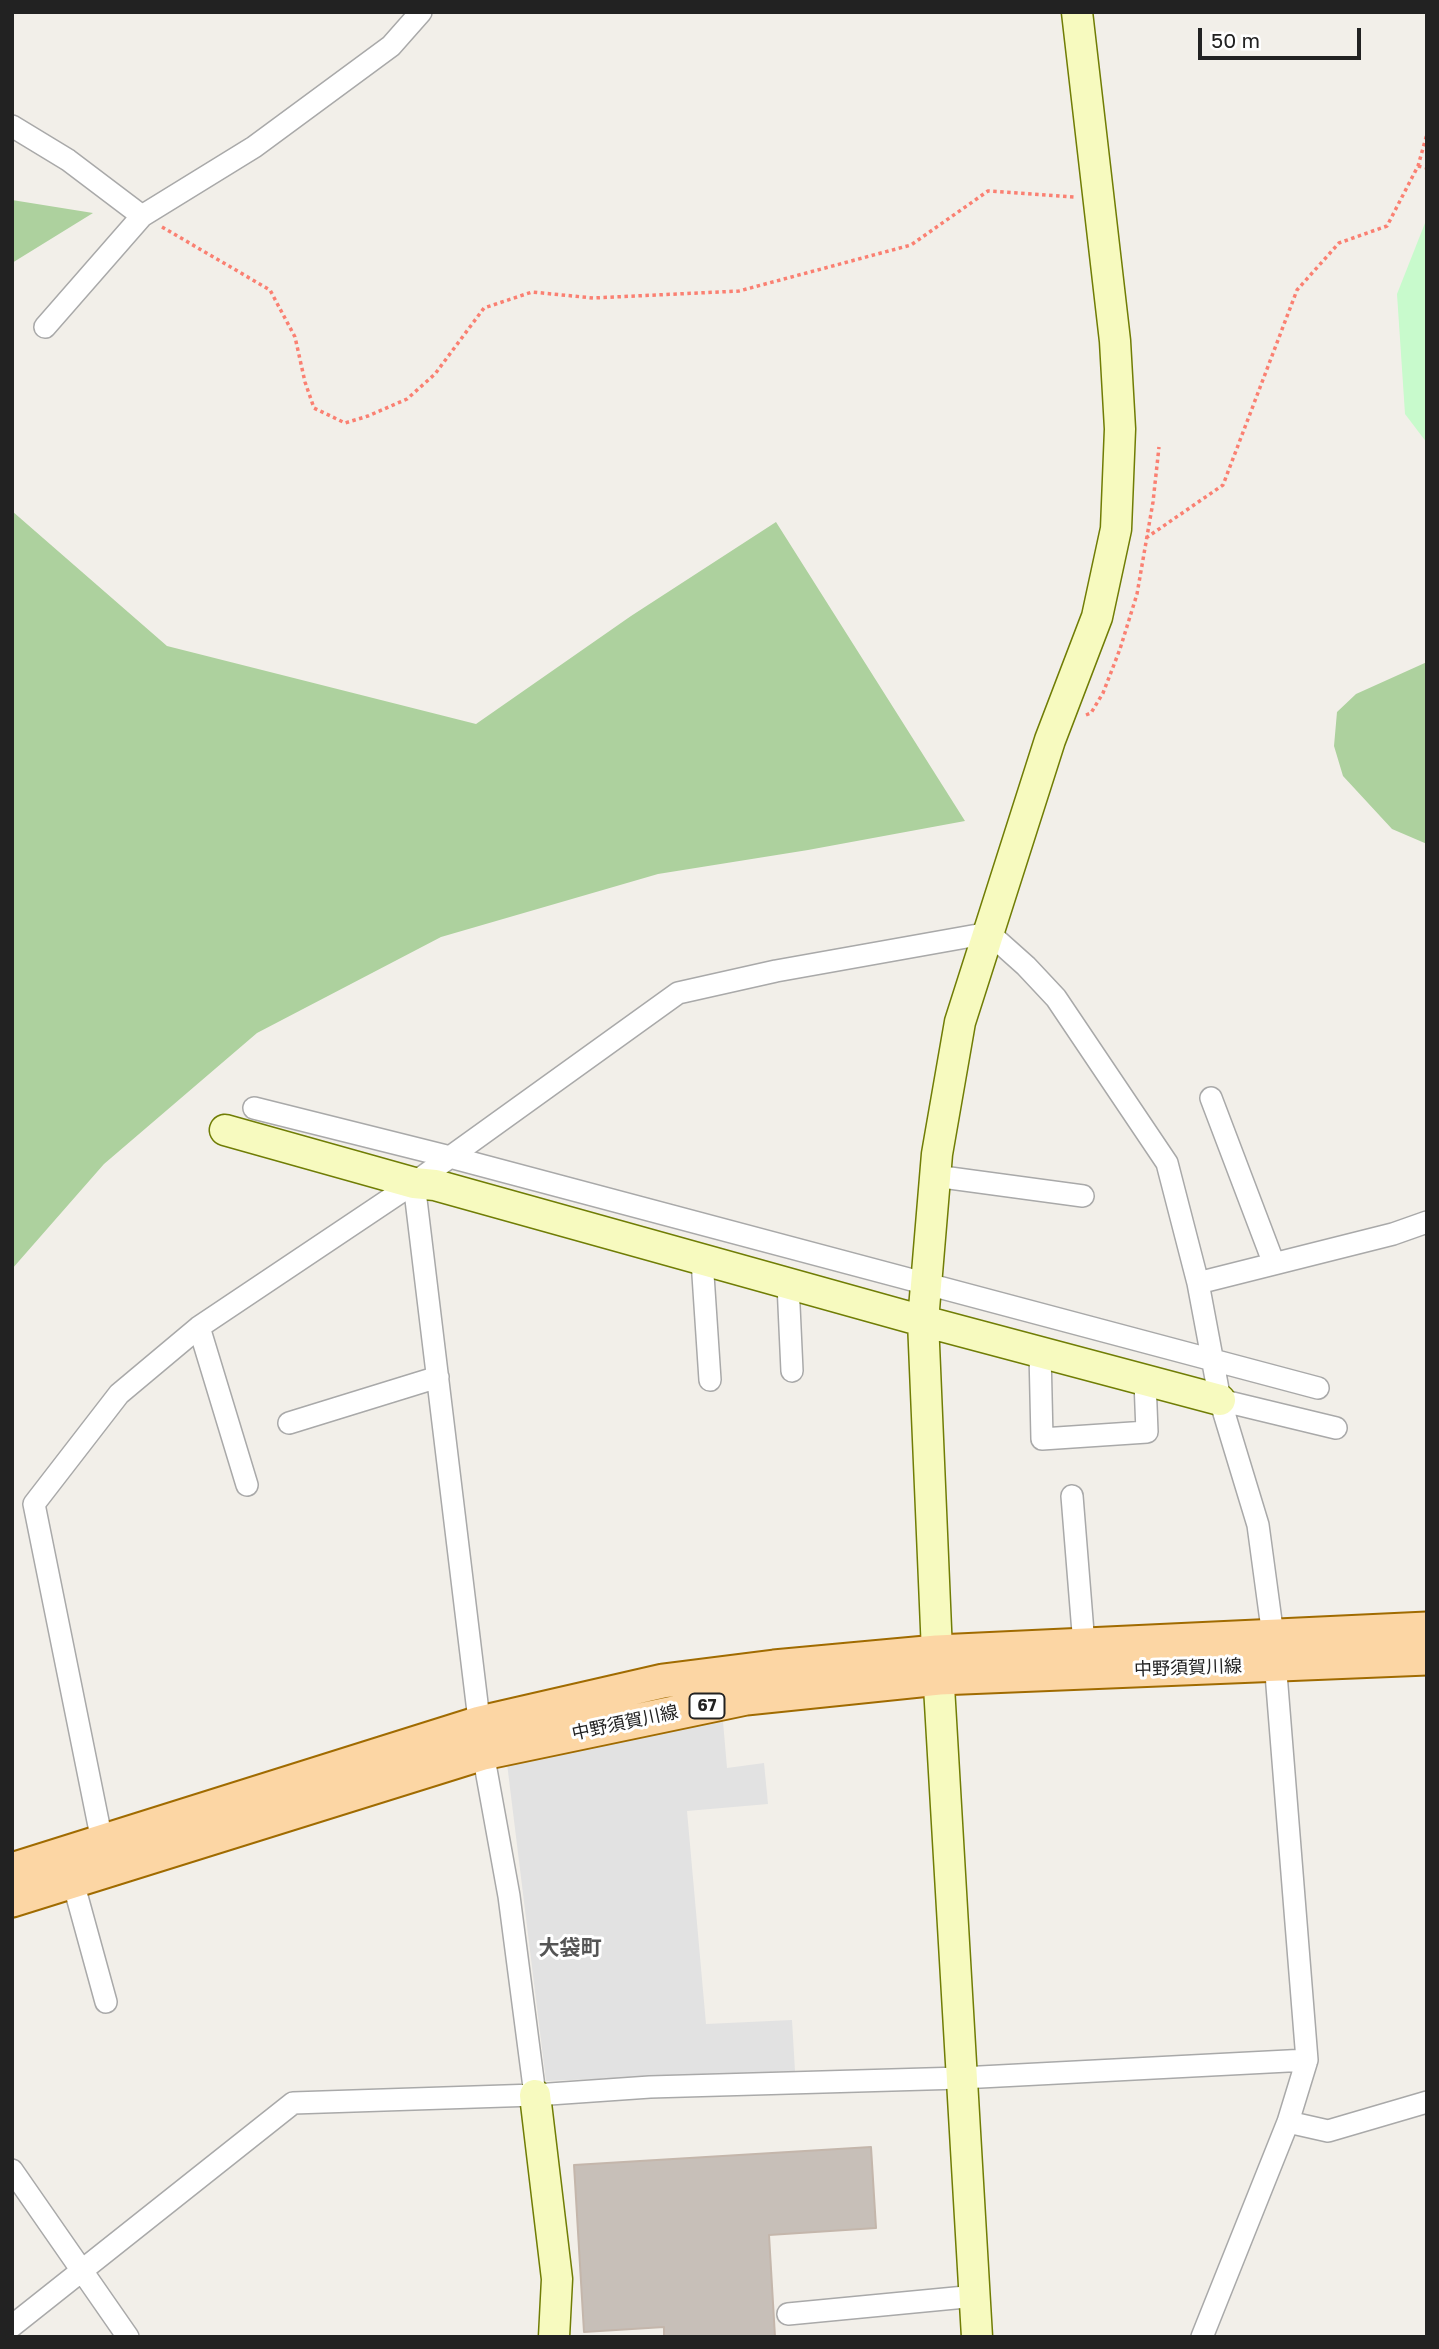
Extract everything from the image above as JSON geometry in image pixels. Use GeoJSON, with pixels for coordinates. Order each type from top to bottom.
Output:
{"type":"FeatureCollection","features":[{"type":"Feature","properties":{"kind":"main road","name":"中野須賀川線"},"geometry":{"type":"LineString","coordinates":[[12,1870],[105,1856],[663,1681],[774,1667],[938,1665],[1274,1650],[1427,1629]]}},
{"type":"Feature","properties":{"kind":"main road","name":"中野須賀川線"},"geometry":{"type":"LineString","coordinates":[[938,1665],[1084,1645],[1274,1650],[1427,1658]]}},
{"type":"Feature","properties":{"kind":"main road","name":"中野須賀川線"},"geometry":{"type":"LineString","coordinates":[[12,1900],[73,1882],[105,1856]]}},
{"type":"Feature","properties":{"kind":"street"},"geometry":{"type":"LineString","coordinates":[[45,327],[142,216],[254,147],[391,46],[421,12]]}},
{"type":"Feature","properties":{"kind":"street"},"geometry":{"type":"LineString","coordinates":[[977,2337],[938,1665],[923,1321],[935,1176],[960,1022],[1050,740],[1097,617],[1116,529],[1119,416],[1115,341],[1077,12]]}},
{"type":"Feature","properties":{"kind":"street"},"geometry":{"type":"LineString","coordinates":[[12,126],[68,160],[142,216]]}},
{"type":"Feature","properties":{"kind":"street"},"geometry":{"type":"LineString","coordinates":[[105,1856],[34,1504],[119,1394],[199,1327],[414,1183],[678,993],[776,971],[989,933]]}},
{"type":"Feature","properties":{"kind":"street"},"geometry":{"type":"LineString","coordinates":[[989,933],[1056,998],[1167,1163],[1198,1283],[1220,1400],[1258,1525],[1274,1650],[1286,1779],[1307,2060],[1288,2122],[1202,2337]]}},
{"type":"Feature","properties":{"kind":"street"},"geometry":{"type":"LineString","coordinates":[[1211,1098],[1274,1264]]}},
{"type":"Feature","properties":{"kind":"street"},"geometry":{"type":"LineString","coordinates":[[254,1108],[450,1157],[1318,1388]]}},
{"type":"Feature","properties":{"kind":"street"},"geometry":{"type":"LineString","coordinates":[[225,1130],[414,1183],[435,1185],[1145,1381],[1336,1428]]}},
{"type":"Feature","properties":{"kind":"street"},"geometry":{"type":"LineString","coordinates":[[935,1176],[1083,1196]]}},
{"type":"Feature","properties":{"kind":"street"},"geometry":{"type":"LineString","coordinates":[[414,1183],[481,1738],[509,1896],[535,2095],[557,2279],[554,2337]]}},
{"type":"Feature","properties":{"kind":"street"},"geometry":{"type":"LineString","coordinates":[[1198,1283],[1393,1234],[1427,1222]]}},
{"type":"Feature","properties":{"kind":"street"},"geometry":{"type":"LineString","coordinates":[[702,1260],[710,1380]]}},
{"type":"Feature","properties":{"kind":"street"},"geometry":{"type":"LineString","coordinates":[[788,1284],[792,1371]]}},
{"type":"Feature","properties":{"kind":"street"},"geometry":{"type":"LineString","coordinates":[[199,1327],[247,1485]]}},
{"type":"Feature","properties":{"kind":"street"},"geometry":{"type":"LineString","coordinates":[[1040,1352],[1042,1439],[1147,1432],[1145,1381]]}},
{"type":"Feature","properties":{"kind":"street"},"geometry":{"type":"LineString","coordinates":[[289,1423],[438,1377]]}},
{"type":"Feature","properties":{"kind":"street"},"geometry":{"type":"LineString","coordinates":[[1072,1496],[1084,1645]]}},
{"type":"Feature","properties":{"kind":"street"},"geometry":{"type":"LineString","coordinates":[[73,1882],[106,2002]]}},
{"type":"Feature","properties":{"kind":"street"},"geometry":{"type":"LineString","coordinates":[[12,2326],[293,2103],[535,2095],[650,2087],[961,2078],[1307,2060]]}},
{"type":"Feature","properties":{"kind":"street"},"geometry":{"type":"LineString","coordinates":[[1288,2122],[1328,2131],[1427,2102]]}},
{"type":"Feature","properties":{"kind":"street"},"geometry":{"type":"LineString","coordinates":[[12,2170],[128,2337]]}},
{"type":"Feature","properties":{"kind":"street"},"geometry":{"type":"LineString","coordinates":[[788,2314],[976,2296]]}},
{"type":"Feature","properties":{"kind":"path"},"geometry":{"type":"LineString","coordinates":[[1146,538],[1223,485],[1297,290],[1339,243],[1387,226],[1418,166],[1427,134]]}},
{"type":"Feature","properties":{"kind":"path"},"geometry":{"type":"LineString","coordinates":[[1418,166],[1427,168]]}},
{"type":"Feature","properties":{"kind":"path"},"geometry":{"type":"LineString","coordinates":[[142,216],[270,290],[295,337],[314,408],[345,423],[368,416],[407,398],[435,374],[484,308],[532,292],[593,298],[739,291],[911,245],[988,191],[1100,198]]}},
{"type":"Feature","properties":{"kind":"green space"},"geometry":{"type":"Polygon","coordinates":[[[12,200],[93,213],[12,263],[12,200]]]}},
{"type":"Feature","properties":{"kind":"green space"},"geometry":{"type":"Polygon","coordinates":[[[1427,218],[1427,443],[1405,414],[1397,294],[1427,218]]]}},
{"type":"Feature","properties":{"kind":"green space"},"geometry":{"type":"Polygon","coordinates":[[[12,511],[167,646],[476,724],[631,616],[776,522],[965,821],[658,874],[441,937],[257,1033],[104,1164],[12,1269],[12,511]]]}},
{"type":"Feature","properties":{"kind":"green space"},"geometry":{"type":"Polygon","coordinates":[[[1427,662],[1427,844],[1392,829],[1343,776],[1334,746],[1337,712],[1356,694],[1427,662]]]}},
{"type":"Feature","properties":{"kind":"shaded area"},"geometry":{"type":"Polygon","coordinates":[[[721,1698],[727,1768],[764,1763],[768,1804],[687,1811],[706,2024],[792,2020],[795,2071],[546,2081],[504,1739],[721,1698]]]}},
{"type":"Feature","properties":{"kind":"building"},"geometry":{"type":"Polygon","coordinates":[[[871,2147],[876,2228],[769,2235],[775,2337],[664,2337],[664,2327],[584,2332],[574,2165],[871,2147]]]}},
{"type":"Feature","properties":{"kind":"district","name":"大袋町"},"geometry":{"type":"Point","coordinates":[570,1948]}}]}
